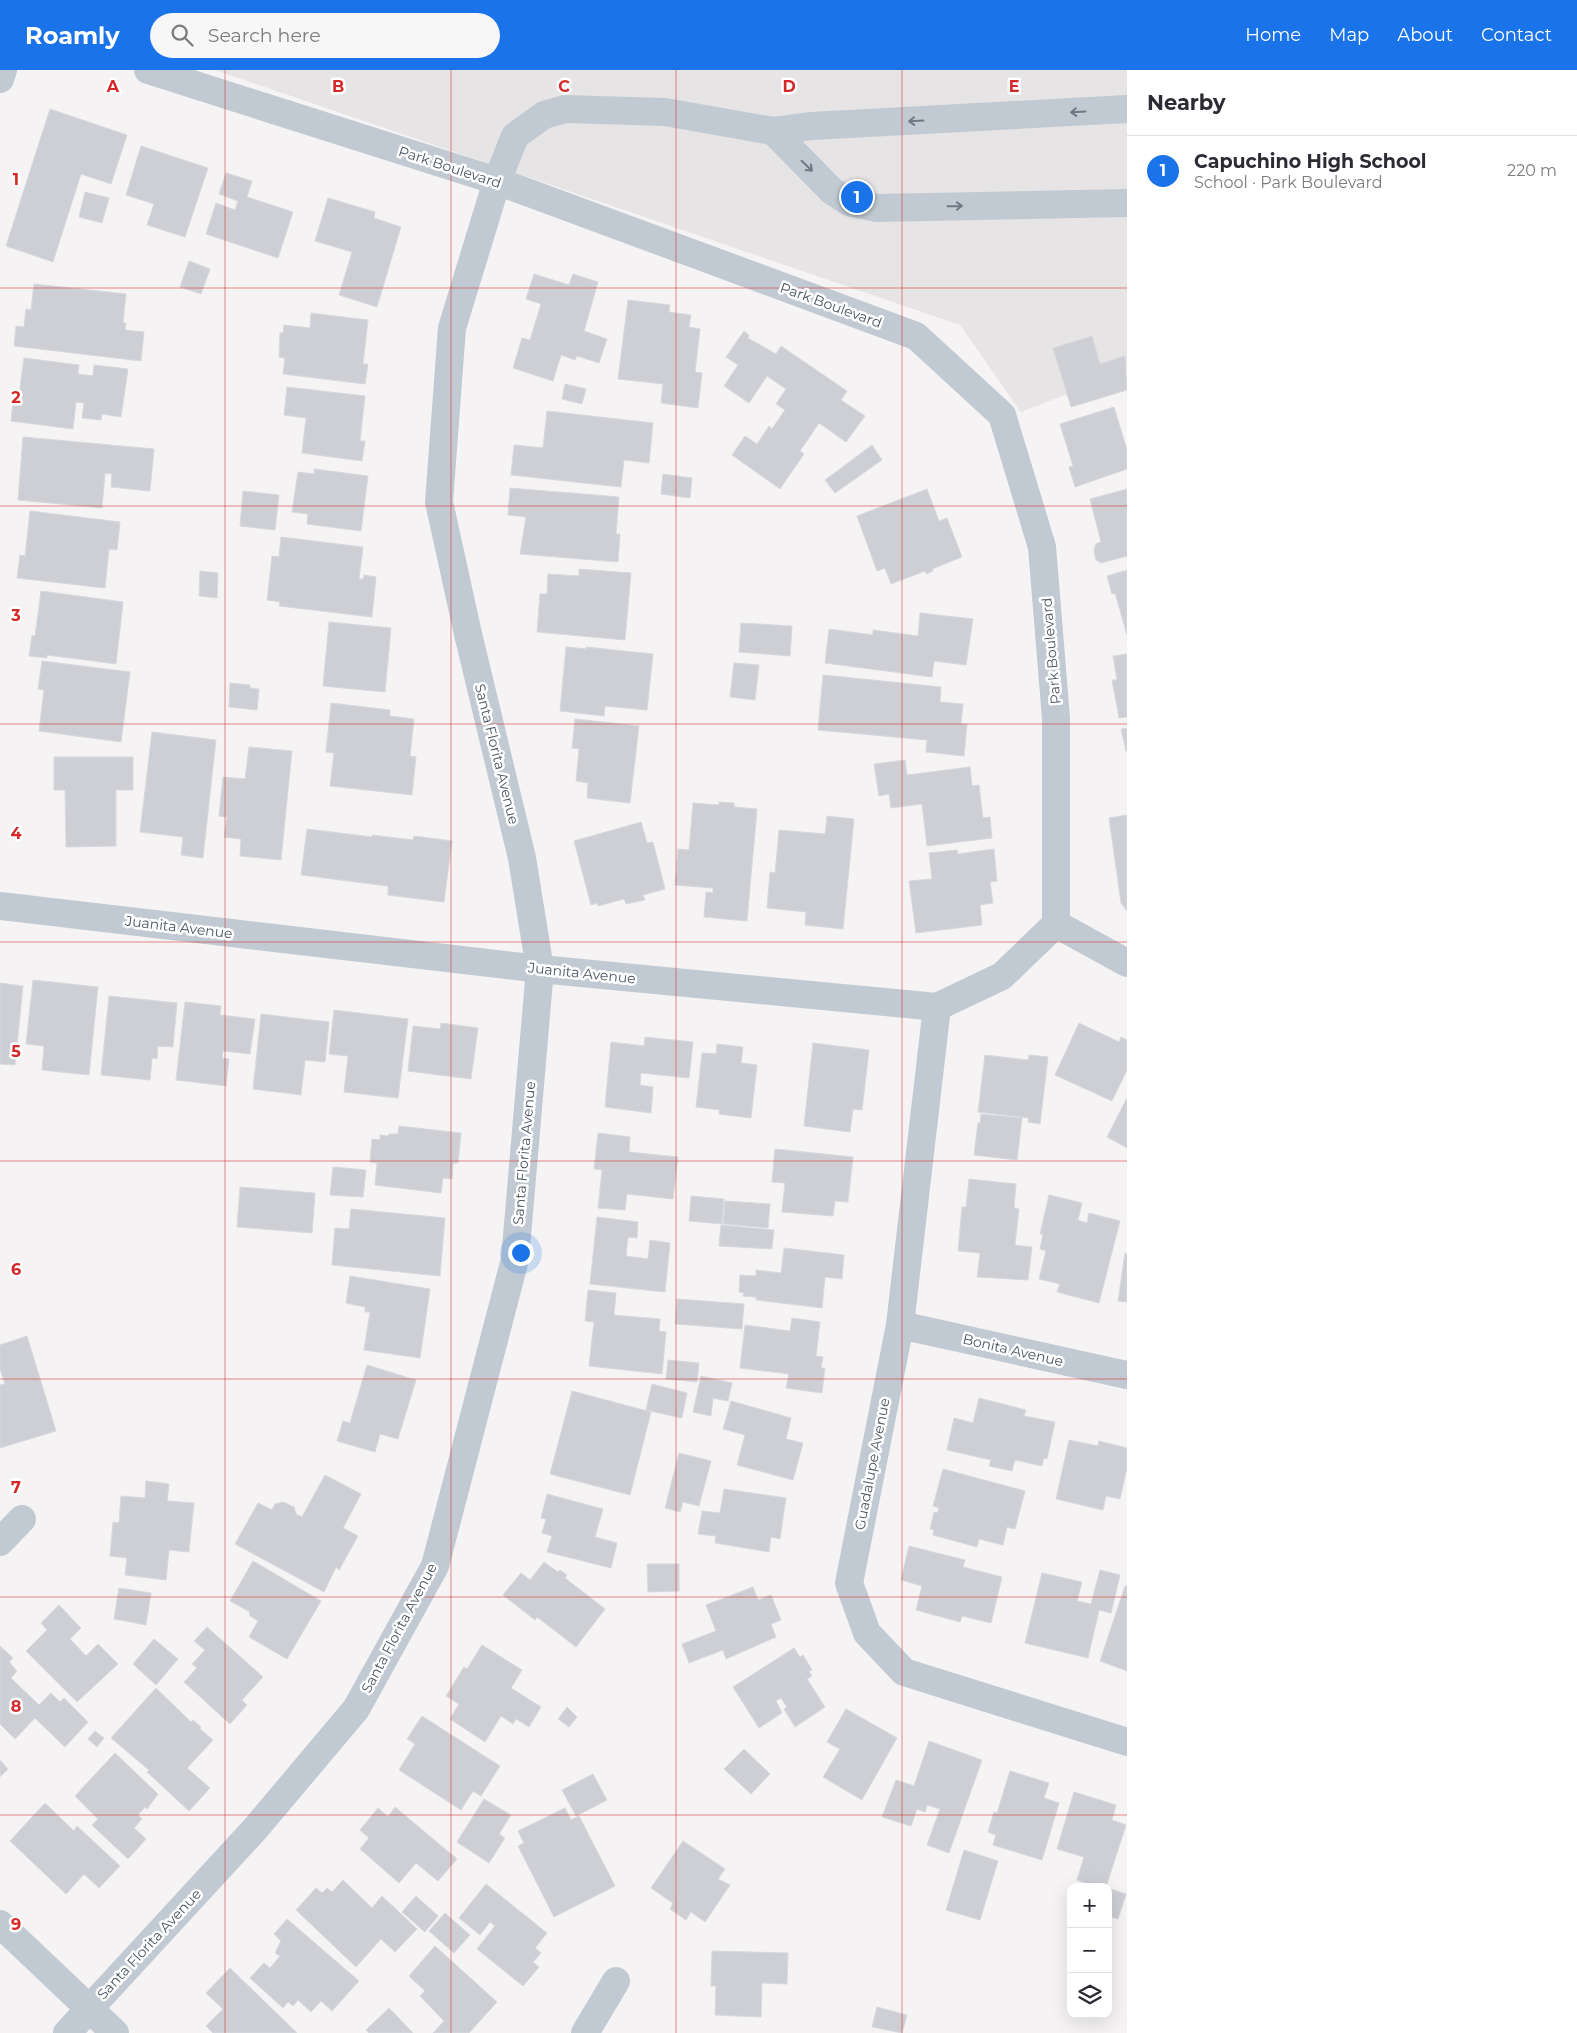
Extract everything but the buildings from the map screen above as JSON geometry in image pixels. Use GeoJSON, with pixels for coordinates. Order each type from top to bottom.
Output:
{"type":"FeatureCollection","features":[{"type":"Feature","properties":{"kind":"street"},"geometry":{"type":"LineString","coordinates":[[0,79],[2,70]]}},
{"type":"Feature","properties":{"kind":"street","name":"Park Boulevard"},"geometry":{"type":"LineString","coordinates":[[148,70],[497,181],[916,336],[1002,415],[1042,547],[1056,718],[1056,924]]}},
{"type":"Feature","properties":{"kind":"street","name":"Santa Florita Avenue"},"geometry":{"type":"LineString","coordinates":[[67,2033],[255,1829],[356,1709],[435,1566],[515,1259],[540,969],[522,858],[468,634],[439,502],[452,328],[497,181],[515,136],[544,115],[565,109],[665,112],[773,131],[812,126],[1127,109]]}},
{"type":"Feature","properties":{"kind":"street"},"geometry":{"type":"LineString","coordinates":[[773,131],[832,191],[849,202],[877,208],[1127,203]]}},
{"type":"Feature","properties":{"kind":"street","name":"Juanita Avenue"},"geometry":{"type":"LineString","coordinates":[[1,899],[540,969],[937,1007]]}},
{"type":"Feature","properties":{"kind":"street"},"geometry":{"type":"LineString","coordinates":[[937,1007],[1002,976],[1056,924],[1127,963]]}},
{"type":"Feature","properties":{"kind":"street","name":"Guadalupe Avenue"},"geometry":{"type":"LineString","coordinates":[[937,1007],[900,1325],[849,1583],[867,1633],[904,1672],[1127,1742]]}},
{"type":"Feature","properties":{"kind":"street","name":"Bonita Avenue"},"geometry":{"type":"LineString","coordinates":[[900,1325],[1127,1375]]}},
{"type":"Feature","properties":{"kind":"street"},"geometry":{"type":"LineString","coordinates":[[0,1542],[22,1519]]}},
{"type":"Feature","properties":{"kind":"street"},"geometry":{"type":"LineString","coordinates":[[0,1924],[115,2033]]}},
{"type":"Feature","properties":{"kind":"street"},"geometry":{"type":"LineString","coordinates":[[585,2033],[616,1981]]}},
{"type":"Feature","properties":{"kind":"shaded area"},"geometry":{"type":"Polygon","coordinates":[[[215,70],[1127,70],[1127,371],[1021,412],[960,325],[215,70]]]}},
{"type":"Feature","properties":{"kind":"place","name":"Capuchino High School"},"geometry":{"type":"Point","coordinates":[857,197]}}]}
